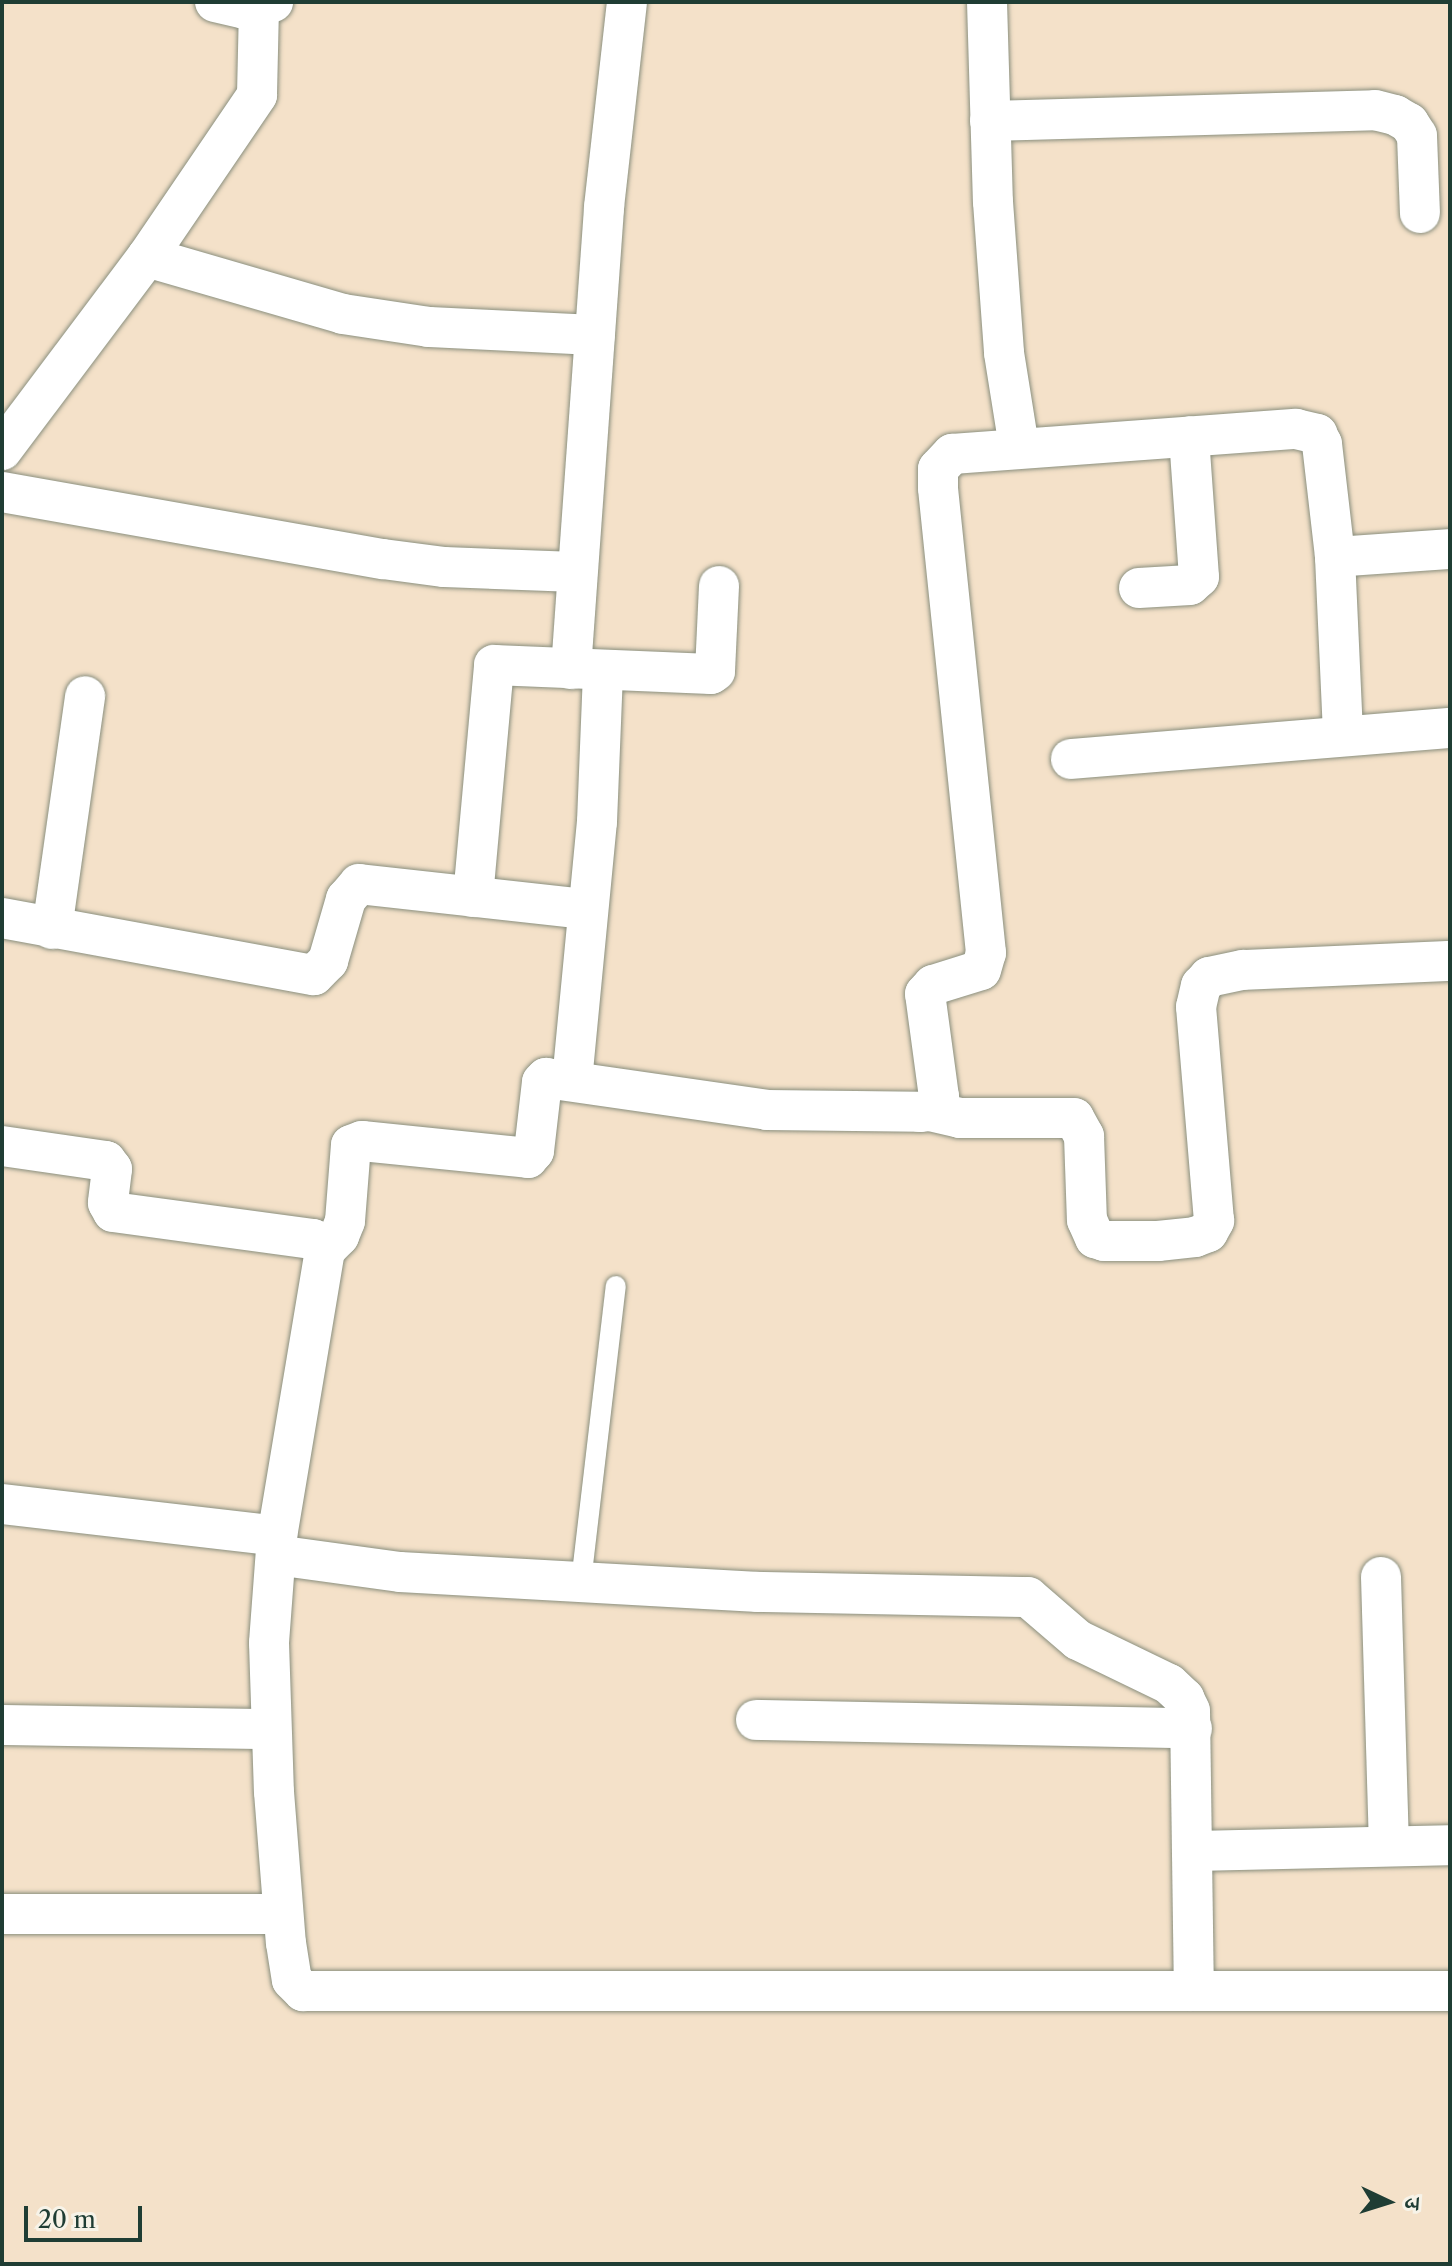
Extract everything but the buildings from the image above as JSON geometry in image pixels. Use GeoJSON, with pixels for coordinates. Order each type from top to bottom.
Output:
{"type":"FeatureCollection","features":[{"type":"Feature","properties":{"kind":"street"},"geometry":{"type":"LineString","coordinates":[[2,450],[147,257],[257,95],[266,5],[215,2]]}},
{"type":"Feature","properties":{"kind":"street"},"geometry":{"type":"LineString","coordinates":[[572,1081],[600,779],[576,572],[604,207],[627,2]]}},
{"type":"Feature","properties":{"kind":"street"},"geometry":{"type":"LineString","coordinates":[[987,2],[990,121],[1004,353],[1019,447]]}},
{"type":"Feature","properties":{"kind":"street"},"geometry":{"type":"LineString","coordinates":[[990,121],[1385,112],[1409,123],[1417,136],[1420,213]]}},
{"type":"Feature","properties":{"kind":"street"},"geometry":{"type":"LineString","coordinates":[[147,257],[343,314],[429,327],[595,335]]}},
{"type":"Feature","properties":{"kind":"street"},"geometry":{"type":"LineString","coordinates":[[930,1111],[939,1097],[925,994],[933,985],[981,970],[986,953],[938,469],[952,454],[1296,429],[1317,434],[1322,444],[1335,557],[1343,736]]}},
{"type":"Feature","properties":{"kind":"street"},"geometry":{"type":"LineString","coordinates":[[1139,588],[1190,585],[1199,577],[1189,436]]}},
{"type":"Feature","properties":{"kind":"street"},"geometry":{"type":"LineString","coordinates":[[2,492],[383,559],[444,567],[576,572]]}},
{"type":"Feature","properties":{"kind":"street"},"geometry":{"type":"LineString","coordinates":[[1335,557],[1450,549]]}},
{"type":"Feature","properties":{"kind":"street"},"geometry":{"type":"LineString","coordinates":[[473,897],[494,665],[711,674],[716,664],[719,586]]}},
{"type":"Feature","properties":{"kind":"street"},"geometry":{"type":"LineString","coordinates":[[52,929],[85,696]]}},
{"type":"Feature","properties":{"kind":"street"},"geometry":{"type":"LineString","coordinates":[[1071,759],[1450,728]]}},
{"type":"Feature","properties":{"kind":"street"},"geometry":{"type":"LineString","coordinates":[[2,918],[314,975],[328,961],[346,899],[359,884],[587,909]]}},
{"type":"Feature","properties":{"kind":"street"},"geometry":{"type":"LineString","coordinates":[[1450,961],[1243,970],[1209,977],[1201,986],[1196,1007],[1212,1165],[1214,1221],[1208,1232],[1195,1237],[1158,1241],[1104,1241],[1095,1238],[1087,1220],[1084,1136],[1074,1118],[960,1118],[930,1111],[767,1110],[646,1095],[552,1077],[542,1082],[534,1151],[528,1158],[362,1141],[351,1145],[345,1221],[339,1236],[325,1250],[277,1546],[269,1643],[271,1729],[283,1914],[292,1980],[303,1991],[1450,1991]]}},
{"type":"Feature","properties":{"kind":"street"},"geometry":{"type":"LineString","coordinates":[[2,1146],[106,1161],[112,1169],[108,1203],[113,1212],[313,1239],[325,1250]]}},
{"type":"Feature","properties":{"kind":"street"},"geometry":{"type":"LineString","coordinates":[[2,1504],[277,1546],[400,1572],[758,1592],[1028,1597],[1078,1640],[1169,1684],[1184,1698],[1192,1728],[1194,1991]]}},
{"type":"Feature","properties":{"kind":"street"},"geometry":{"type":"LineString","coordinates":[[1381,1577],[1389,1846]]}},
{"type":"Feature","properties":{"kind":"street"},"geometry":{"type":"LineString","coordinates":[[756,1720],[1192,1728]]}},
{"type":"Feature","properties":{"kind":"street"},"geometry":{"type":"LineString","coordinates":[[2,1725],[271,1729]]}},
{"type":"Feature","properties":{"kind":"street"},"geometry":{"type":"LineString","coordinates":[[1193,1851],[1450,1845]]}},
{"type":"Feature","properties":{"kind":"street"},"geometry":{"type":"LineString","coordinates":[[2,1914],[283,1914]]}},
{"type":"Feature","properties":{"kind":"lane"},"geometry":{"type":"LineString","coordinates":[[581,1582],[616,1286]]}}]}
